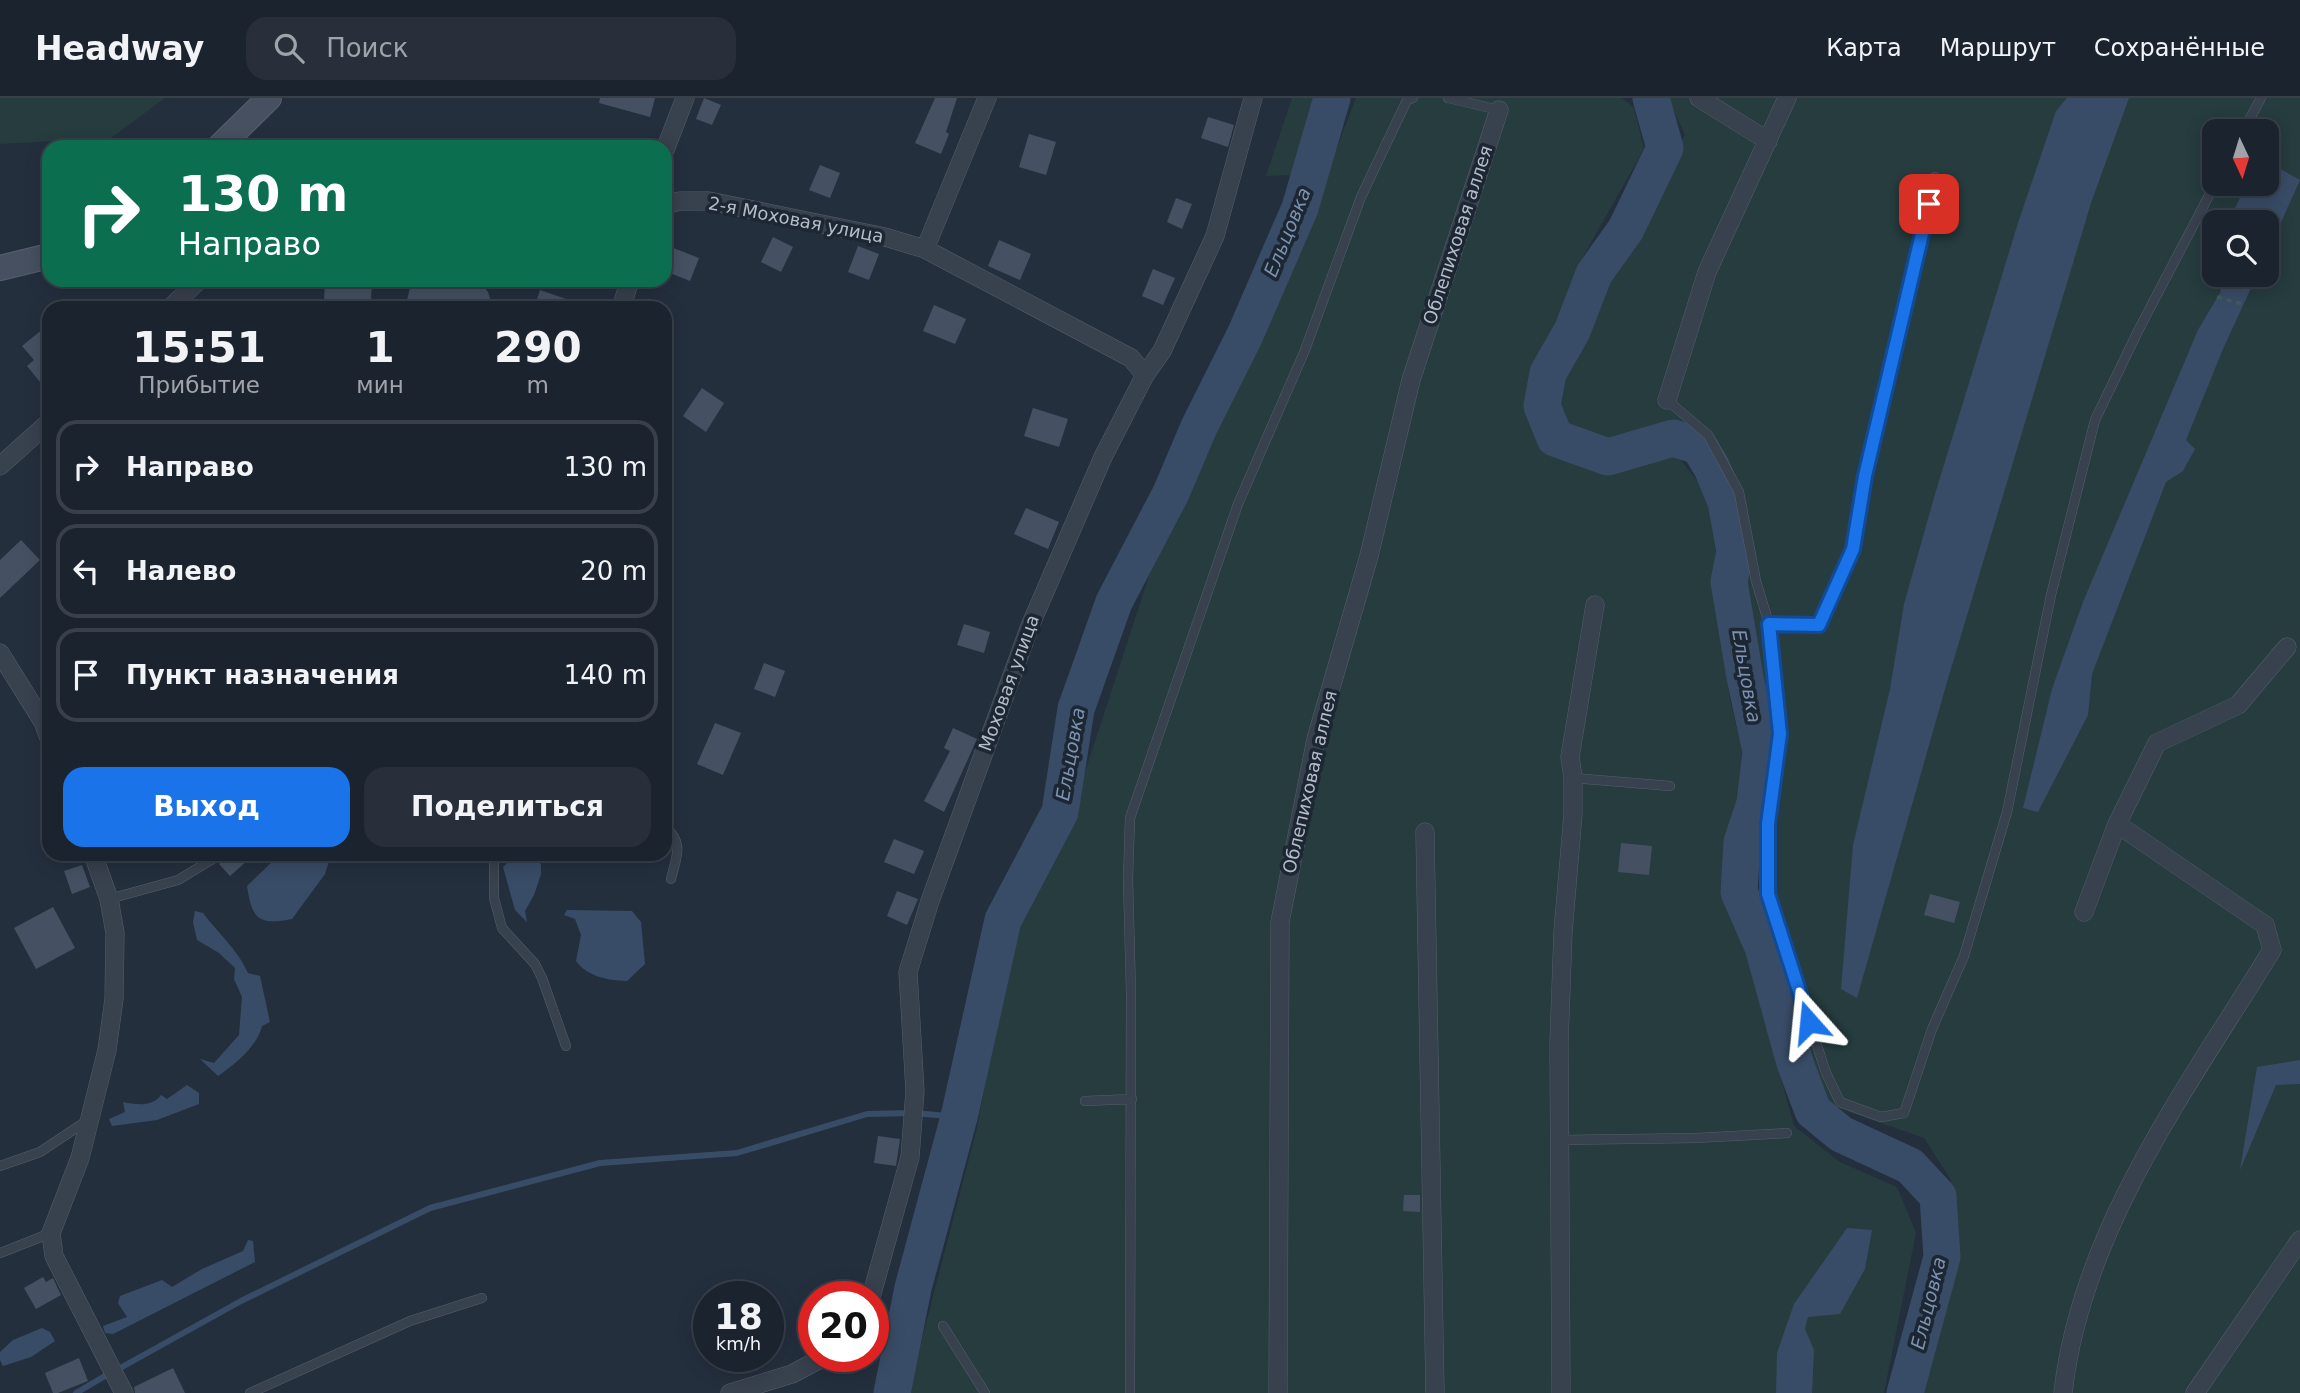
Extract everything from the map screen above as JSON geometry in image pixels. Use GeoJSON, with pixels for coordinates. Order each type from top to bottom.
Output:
{"type":"FeatureCollection","features":[{"type":"Feature","properties":{"kind":"street"},"geometry":{"type":"LineString","coordinates":[[226,140],[269,98]]}},
{"type":"Feature","properties":{"kind":"street"},"geometry":{"type":"LineString","coordinates":[[669,140],[685,98]]}},
{"type":"Feature","properties":{"kind":"street"},"geometry":{"type":"LineString","coordinates":[[925,249],[987,98]]}},
{"type":"Feature","properties":{"kind":"street","name":"Моховая улица"},"geometry":{"type":"LineString","coordinates":[[875,1281],[910,1157],[915,1091],[908,972],[930,901],[1030,626],[1104,457],[1145,375],[1162,351],[1215,236],[1253,98]]}},
{"type":"Feature","properties":{"kind":"street"},"geometry":{"type":"LineString","coordinates":[[1699,98],[1768,141]]}},
{"type":"Feature","properties":{"kind":"street"},"geometry":{"type":"LineString","coordinates":[[1667,400],[1707,272],[1787,98]]}},
{"type":"Feature","properties":{"kind":"street","name":"Облепиховая аллея"},"geometry":{"type":"LineString","coordinates":[[1278,1393],[1280,922],[1316,739],[1369,556],[1411,380],[1499,110]]}},
{"type":"Feature","properties":{"kind":"street","name":"2-я Моховая улица"},"geometry":{"type":"LineString","coordinates":[[672,203],[709,201],[885,237],[925,249],[1131,358],[1145,375]]}},
{"type":"Feature","properties":{"kind":"street"},"geometry":{"type":"LineString","coordinates":[[0,268],[42,258]]}},
{"type":"Feature","properties":{"kind":"street"},"geometry":{"type":"LineString","coordinates":[[177,301],[192,287]]}},
{"type":"Feature","properties":{"kind":"street"},"geometry":{"type":"LineString","coordinates":[[0,466],[42,428]]}},
{"type":"Feature","properties":{"kind":"street"},"geometry":{"type":"LineString","coordinates":[[1561,1393],[1561,988],[1573,778],[1570,757],[1595,605]]}},
{"type":"Feature","properties":{"kind":"street"},"geometry":{"type":"LineString","coordinates":[[2084,912],[2116,824],[2157,743],[2238,705],[2287,647]]}},
{"type":"Feature","properties":{"kind":"street"},"geometry":{"type":"LineString","coordinates":[[0,653],[42,720]]}},
{"type":"Feature","properties":{"kind":"street"},"geometry":{"type":"LineString","coordinates":[[2063,1393],[2066,1364],[2082,1305],[2108,1230],[2145,1157],[2272,950],[2265,925],[2116,824]]}},
{"type":"Feature","properties":{"kind":"street"},"geometry":{"type":"LineString","coordinates":[[1425,832],[1435,1393]]}},
{"type":"Feature","properties":{"kind":"street"},"geometry":{"type":"LineString","coordinates":[[95,861],[108,899],[115,933],[114,999],[107,1050],[90,1119],[74,1176],[51,1233],[54,1256],[124,1393]]}},
{"type":"Feature","properties":{"kind":"street"},"geometry":{"type":"LineString","coordinates":[[2195,1393],[2300,1240]]}},
{"type":"Feature","properties":{"kind":"street"},"geometry":{"type":"LineString","coordinates":[[730,1393],[798,1371]]}},
{"type":"Feature","properties":{"kind":"lane"},"geometry":{"type":"LineString","coordinates":[[1130,1393],[1130,818],[1238,504],[1305,350],[1361,197],[1407,100],[1413,98]]}},
{"type":"Feature","properties":{"kind":"lane"},"geometry":{"type":"LineString","coordinates":[[1448,98],[1499,110]]}},
{"type":"Feature","properties":{"kind":"lane"},"geometry":{"type":"LineString","coordinates":[[2250,119],[2261,98]]}},
{"type":"Feature","properties":{"kind":"lane"},"geometry":{"type":"LineString","coordinates":[[1769,624],[1819,625],[1853,549],[1865,476],[1936,177]]}},
{"type":"Feature","properties":{"kind":"lane"},"geometry":{"type":"LineString","coordinates":[[1667,400],[1708,435],[1739,492],[1756,581],[1769,624],[1780,734],[1768,824],[1768,894],[1826,1073],[1840,1102],[1881,1117],[1904,1113],[1931,1029],[1964,956],[2007,812],[2051,595],[2095,420],[2209,196]]}},
{"type":"Feature","properties":{"kind":"lane"},"geometry":{"type":"LineString","coordinates":[[1573,778],[1670,786]]}},
{"type":"Feature","properties":{"kind":"lane"},"geometry":{"type":"LineString","coordinates":[[671,878],[678,850],[672,833]]}},
{"type":"Feature","properties":{"kind":"lane"},"geometry":{"type":"LineString","coordinates":[[108,899],[178,880],[209,861]]}},
{"type":"Feature","properties":{"kind":"lane"},"geometry":{"type":"LineString","coordinates":[[494,861],[494,898],[502,928],[535,964],[566,1046]]}},
{"type":"Feature","properties":{"kind":"lane"},"geometry":{"type":"LineString","coordinates":[[1085,1101],[1132,1099]]}},
{"type":"Feature","properties":{"kind":"lane"},"geometry":{"type":"LineString","coordinates":[[0,1166],[40,1152],[90,1119]]}},
{"type":"Feature","properties":{"kind":"lane"},"geometry":{"type":"LineString","coordinates":[[1560,1140],[1696,1138],[1787,1133]]}},
{"type":"Feature","properties":{"kind":"lane"},"geometry":{"type":"LineString","coordinates":[[0,1252],[51,1233]]}},
{"type":"Feature","properties":{"kind":"lane"},"geometry":{"type":"LineString","coordinates":[[250,1393],[410,1321],[482,1298]]}},
{"type":"Feature","properties":{"kind":"lane"},"geometry":{"type":"LineString","coordinates":[[943,1326],[985,1393]]}},
{"type":"Feature","properties":{"kind":"path"},"geometry":{"type":"LineString","coordinates":[[2217,296],[2243,304]]}},
{"type":"Feature","properties":{"kind":"green space"},"geometry":{"type":"Polygon","coordinates":[[[0,98],[165,98],[111,138],[0,144],[0,98]]]}},
{"type":"Feature","properties":{"kind":"green space"},"geometry":{"type":"Polygon","coordinates":[[[1292,98],[1329,98],[1294,175],[1266,176],[1292,98]]]}},
{"type":"Feature","properties":{"kind":"green space"},"geometry":{"type":"Polygon","coordinates":[[[1356,98],[1622,98],[1634,108],[1644,149],[1580,262],[1525,405],[1550,454],[1612,473],[1674,452],[1705,490],[1716,539],[1715,589],[1730,699],[1744,760],[1724,891],[1746,948],[1794,1126],[1840,1162],[1897,1187],[1916,1233],[1884,1393],[908,1393],[977,1128],[1012,935],[1067,827],[1149,576],[1295,254],[1356,98]]]}},
{"type":"Feature","properties":{"kind":"green space"},"geometry":{"type":"Polygon","coordinates":[[[1667,98],[2300,98],[2300,1393],[1924,1393],[1950,1268],[1951,1180],[1924,1138],[1820,1102],[1759,887],[1759,834],[1768,755],[1735,504],[1728,482],[1698,431],[1674,422],[1608,443],[1563,427],[1552,406],[1558,377],[1578,345],[1619,264],[1657,201],[1685,134],[1667,98]]]}},
{"type":"Feature","properties":{"kind":"water"},"geometry":{"type":"Polygon","coordinates":[[[2067,98],[2129,98],[2091,203],[1947,682],[1857,998],[1841,989],[1853,845],[1890,689],[1904,604],[2018,223],[2056,111],[2067,98]]]}},
{"type":"Feature","properties":{"kind":"water"},"geometry":{"type":"Polygon","coordinates":[[[2279,168],[2300,180],[2279,227],[2279,210],[2234,210],[2241,196],[2279,196],[2279,168]]]}},
{"type":"Feature","properties":{"kind":"water"},"geometry":{"type":"Polygon","coordinates":[[[2220,287],[2251,287],[2186,440],[2195,449],[2183,471],[2166,482],[2092,674],[2088,715],[2038,812],[2023,808],[2052,689],[2083,602],[2198,330],[2221,291],[2220,287]]]}},
{"type":"Feature","properties":{"kind":"water"},"geometry":{"type":"Polygon","coordinates":[[[273,861],[329,861],[325,874],[292,919],[271,921],[258,917],[251,906],[247,886],[273,861]]]}},
{"type":"Feature","properties":{"kind":"water"},"geometry":{"type":"Polygon","coordinates":[[[509,861],[537,861],[541,864],[541,874],[534,895],[525,911],[527,922],[515,910],[503,867],[509,861]]]}},
{"type":"Feature","properties":{"kind":"water"},"geometry":{"type":"Polygon","coordinates":[[[567,910],[632,911],[641,922],[645,964],[627,981],[605,978],[586,971],[576,961],[581,935],[575,919],[564,915],[567,910]]]}},
{"type":"Feature","properties":{"kind":"water"},"geometry":{"type":"Polygon","coordinates":[[[195,911],[203,913],[233,949],[248,973],[260,976],[270,1022],[262,1026],[255,1041],[244,1054],[218,1076],[200,1059],[214,1063],[239,1035],[242,997],[234,979],[235,968],[219,953],[197,940],[193,922],[195,911]]]}},
{"type":"Feature","properties":{"kind":"water"},"geometry":{"type":"Polygon","coordinates":[[[2300,1060],[2300,1084],[2276,1085],[2240,1170],[2257,1067],[2300,1060]]]}},
{"type":"Feature","properties":{"kind":"water"},"geometry":{"type":"Polygon","coordinates":[[[187,1085],[199,1093],[199,1104],[157,1120],[112,1126],[109,1119],[125,1112],[123,1102],[149,1103],[161,1095],[167,1099],[187,1085]]]}},
{"type":"Feature","properties":{"kind":"water"},"geometry":{"type":"Polygon","coordinates":[[[1847,1228],[1872,1230],[1865,1269],[1840,1314],[1808,1317],[1805,1329],[1814,1350],[1812,1393],[1776,1393],[1777,1353],[1794,1304],[1847,1228]]]}},
{"type":"Feature","properties":{"kind":"water"},"geometry":{"type":"Polygon","coordinates":[[[248,1240],[253,1241],[255,1262],[113,1334],[105,1333],[103,1326],[127,1317],[118,1303],[120,1296],[162,1280],[172,1287],[202,1269],[243,1251],[248,1240]]]}},
{"type":"Feature","properties":{"kind":"water"},"geometry":{"type":"Polygon","coordinates":[[[42,1328],[50,1332],[55,1341],[31,1357],[3,1366],[0,1352],[13,1340],[42,1328]]]}},
{"type":"Feature","properties":{"kind":"building"},"geometry":{"type":"Polygon","coordinates":[[[600,98],[655,98],[650,117],[599,103],[600,98]]]}},
{"type":"Feature","properties":{"kind":"building"},"geometry":{"type":"Polygon","coordinates":[[[704,98],[721,105],[712,125],[696,119],[704,98]]]}},
{"type":"Feature","properties":{"kind":"building"},"geometry":{"type":"Polygon","coordinates":[[[935,98],[957,98],[946,132],[949,134],[941,154],[915,143],[935,98]]]}},
{"type":"Feature","properties":{"kind":"building"},"geometry":{"type":"Polygon","coordinates":[[[1208,117],[1234,125],[1228,147],[1201,138],[1208,117]]]}},
{"type":"Feature","properties":{"kind":"building"},"geometry":{"type":"Polygon","coordinates":[[[1029,134],[1056,142],[1046,175],[1019,167],[1029,134]]]}},
{"type":"Feature","properties":{"kind":"building"},"geometry":{"type":"Polygon","coordinates":[[[820,165],[840,173],[830,198],[809,190],[820,165]]]}},
{"type":"Feature","properties":{"kind":"building"},"geometry":{"type":"Polygon","coordinates":[[[1176,198],[1192,204],[1182,229],[1167,222],[1176,198]]]}},
{"type":"Feature","properties":{"kind":"building"},"geometry":{"type":"Polygon","coordinates":[[[773,237],[793,247],[781,272],[761,262],[773,237]]]}},
{"type":"Feature","properties":{"kind":"building"},"geometry":{"type":"Polygon","coordinates":[[[999,240],[1031,254],[1020,280],[988,266],[999,240]]]}},
{"type":"Feature","properties":{"kind":"building"},"geometry":{"type":"Polygon","coordinates":[[[858,246],[879,254],[869,280],[848,272],[858,246]]]}},
{"type":"Feature","properties":{"kind":"building"},"geometry":{"type":"Polygon","coordinates":[[[672,247],[699,258],[690,281],[672,274],[672,247]]]}},
{"type":"Feature","properties":{"kind":"building"},"geometry":{"type":"Polygon","coordinates":[[[1153,269],[1175,278],[1163,305],[1142,296],[1153,269]]]}},
{"type":"Feature","properties":{"kind":"building"},"geometry":{"type":"Polygon","coordinates":[[[325,287],[372,287],[371,301],[324,301],[325,287]]]}},
{"type":"Feature","properties":{"kind":"building"},"geometry":{"type":"Polygon","coordinates":[[[410,287],[484,287],[491,301],[407,301],[410,287]]]}},
{"type":"Feature","properties":{"kind":"building"},"geometry":{"type":"Polygon","coordinates":[[[540,290],[572,301],[536,301],[540,290]]]}},
{"type":"Feature","properties":{"kind":"building"},"geometry":{"type":"Polygon","coordinates":[[[934,305],[966,319],[955,344],[923,331],[934,305]]]}},
{"type":"Feature","properties":{"kind":"building"},"geometry":{"type":"Polygon","coordinates":[[[42,330],[42,384],[27,366],[34,360],[22,346],[42,330]]]}},
{"type":"Feature","properties":{"kind":"building"},"geometry":{"type":"Polygon","coordinates":[[[702,388],[724,403],[706,432],[683,416],[702,388]]]}},
{"type":"Feature","properties":{"kind":"building"},"geometry":{"type":"Polygon","coordinates":[[[1033,408],[1068,419],[1059,447],[1024,436],[1033,408]]]}},
{"type":"Feature","properties":{"kind":"building"},"geometry":{"type":"Polygon","coordinates":[[[1026,508],[1059,522],[1048,549],[1014,534],[1026,508]]]}},
{"type":"Feature","properties":{"kind":"building"},"geometry":{"type":"Polygon","coordinates":[[[21,540],[40,560],[0,598],[0,560],[21,540]]]}},
{"type":"Feature","properties":{"kind":"building"},"geometry":{"type":"Polygon","coordinates":[[[964,624],[990,632],[984,653],[957,645],[964,624]]]}},
{"type":"Feature","properties":{"kind":"building"},"geometry":{"type":"Polygon","coordinates":[[[764,663],[785,671],[775,697],[754,689],[764,663]]]}},
{"type":"Feature","properties":{"kind":"building"},"geometry":{"type":"Polygon","coordinates":[[[715,723],[741,733],[723,775],[697,764],[715,723]]]}},
{"type":"Feature","properties":{"kind":"building"},"geometry":{"type":"Polygon","coordinates":[[[953,728],[977,739],[944,812],[924,801],[950,751],[944,748],[953,728]]]}},
{"type":"Feature","properties":{"kind":"building"},"geometry":{"type":"Polygon","coordinates":[[[894,839],[924,851],[914,874],[884,862],[894,839]]]}},
{"type":"Feature","properties":{"kind":"building"},"geometry":{"type":"Polygon","coordinates":[[[1621,843],[1652,846],[1649,875],[1618,872],[1621,843]]]}},
{"type":"Feature","properties":{"kind":"building"},"geometry":{"type":"Polygon","coordinates":[[[222,861],[247,861],[230,876],[219,864],[222,861]]]}},
{"type":"Feature","properties":{"kind":"building"},"geometry":{"type":"Polygon","coordinates":[[[82,865],[90,887],[72,894],[64,871],[82,865]]]}},
{"type":"Feature","properties":{"kind":"building"},"geometry":{"type":"Polygon","coordinates":[[[897,891],[918,899],[907,925],[887,916],[897,891]]]}},
{"type":"Feature","properties":{"kind":"building"},"geometry":{"type":"Polygon","coordinates":[[[1930,894],[1960,902],[1954,923],[1924,915],[1930,894]]]}},
{"type":"Feature","properties":{"kind":"building"},"geometry":{"type":"Polygon","coordinates":[[[53,907],[75,948],[36,969],[14,928],[53,907]]]}},
{"type":"Feature","properties":{"kind":"building"},"geometry":{"type":"Polygon","coordinates":[[[878,1136],[900,1139],[896,1166],[874,1163],[878,1136]]]}},
{"type":"Feature","properties":{"kind":"building"},"geometry":{"type":"Polygon","coordinates":[[[1404,1195],[1420,1195],[1420,1212],[1403,1211],[1404,1195]]]}},
{"type":"Feature","properties":{"kind":"building"},"geometry":{"type":"Polygon","coordinates":[[[43,1277],[46,1282],[53,1278],[61,1295],[36,1309],[24,1288],[43,1277]]]}},
{"type":"Feature","properties":{"kind":"building"},"geometry":{"type":"Polygon","coordinates":[[[79,1358],[88,1381],[53,1393],[45,1373],[79,1358]]]}},
{"type":"Feature","properties":{"kind":"building"},"geometry":{"type":"Polygon","coordinates":[[[173,1368],[185,1393],[135,1393],[134,1387],[173,1368]]]}},
{"type":"Feature","properties":{"kind":"waterway","name":"Ельцовка"},"geometry":{"type":"LineString","coordinates":[[892,1393],[913,1288],[959,1117],[1003,920],[1060,812],[1076,709],[1114,602],[1171,493],[1199,427],[1245,335],[1300,208],[1332,98]]}},
{"type":"Feature","properties":{"kind":"waterway","name":"Ельцовка"},"geometry":{"type":"LineString","coordinates":[[1651,98],[1665,148],[1626,229],[1594,274],[1572,331],[1548,373],[1542,406],[1555,438],[1608,457],[1673,438],[1699,446],[1712,468],[1726,502],[1735,551],[1729,582],[1761,752],[1755,803],[1742,842],[1739,892],[1763,947],[1795,1063],[1813,1111],[1841,1134],[1910,1166],[1938,1196],[1942,1257],[1905,1393]]}},
{"type":"Feature","properties":{"kind":"waterway"},"geometry":{"type":"LineString","coordinates":[[122,1367],[241,1301],[430,1208],[600,1163],[737,1153],[867,1114],[914,1113],[959,1117]]}},
{"type":"Feature","properties":{"kind":"waterway"},"geometry":{"type":"LineString","coordinates":[[76,1393],[105,1376]]}},
{"type":"Feature","properties":{"kind":"route"},"geometry":{"type":"LineString","coordinates":[[1809,1022],[1768,894],[1768,824],[1780,734],[1769,624],[1819,625],[1853,549],[1865,476],[1929,204]]}}]}
